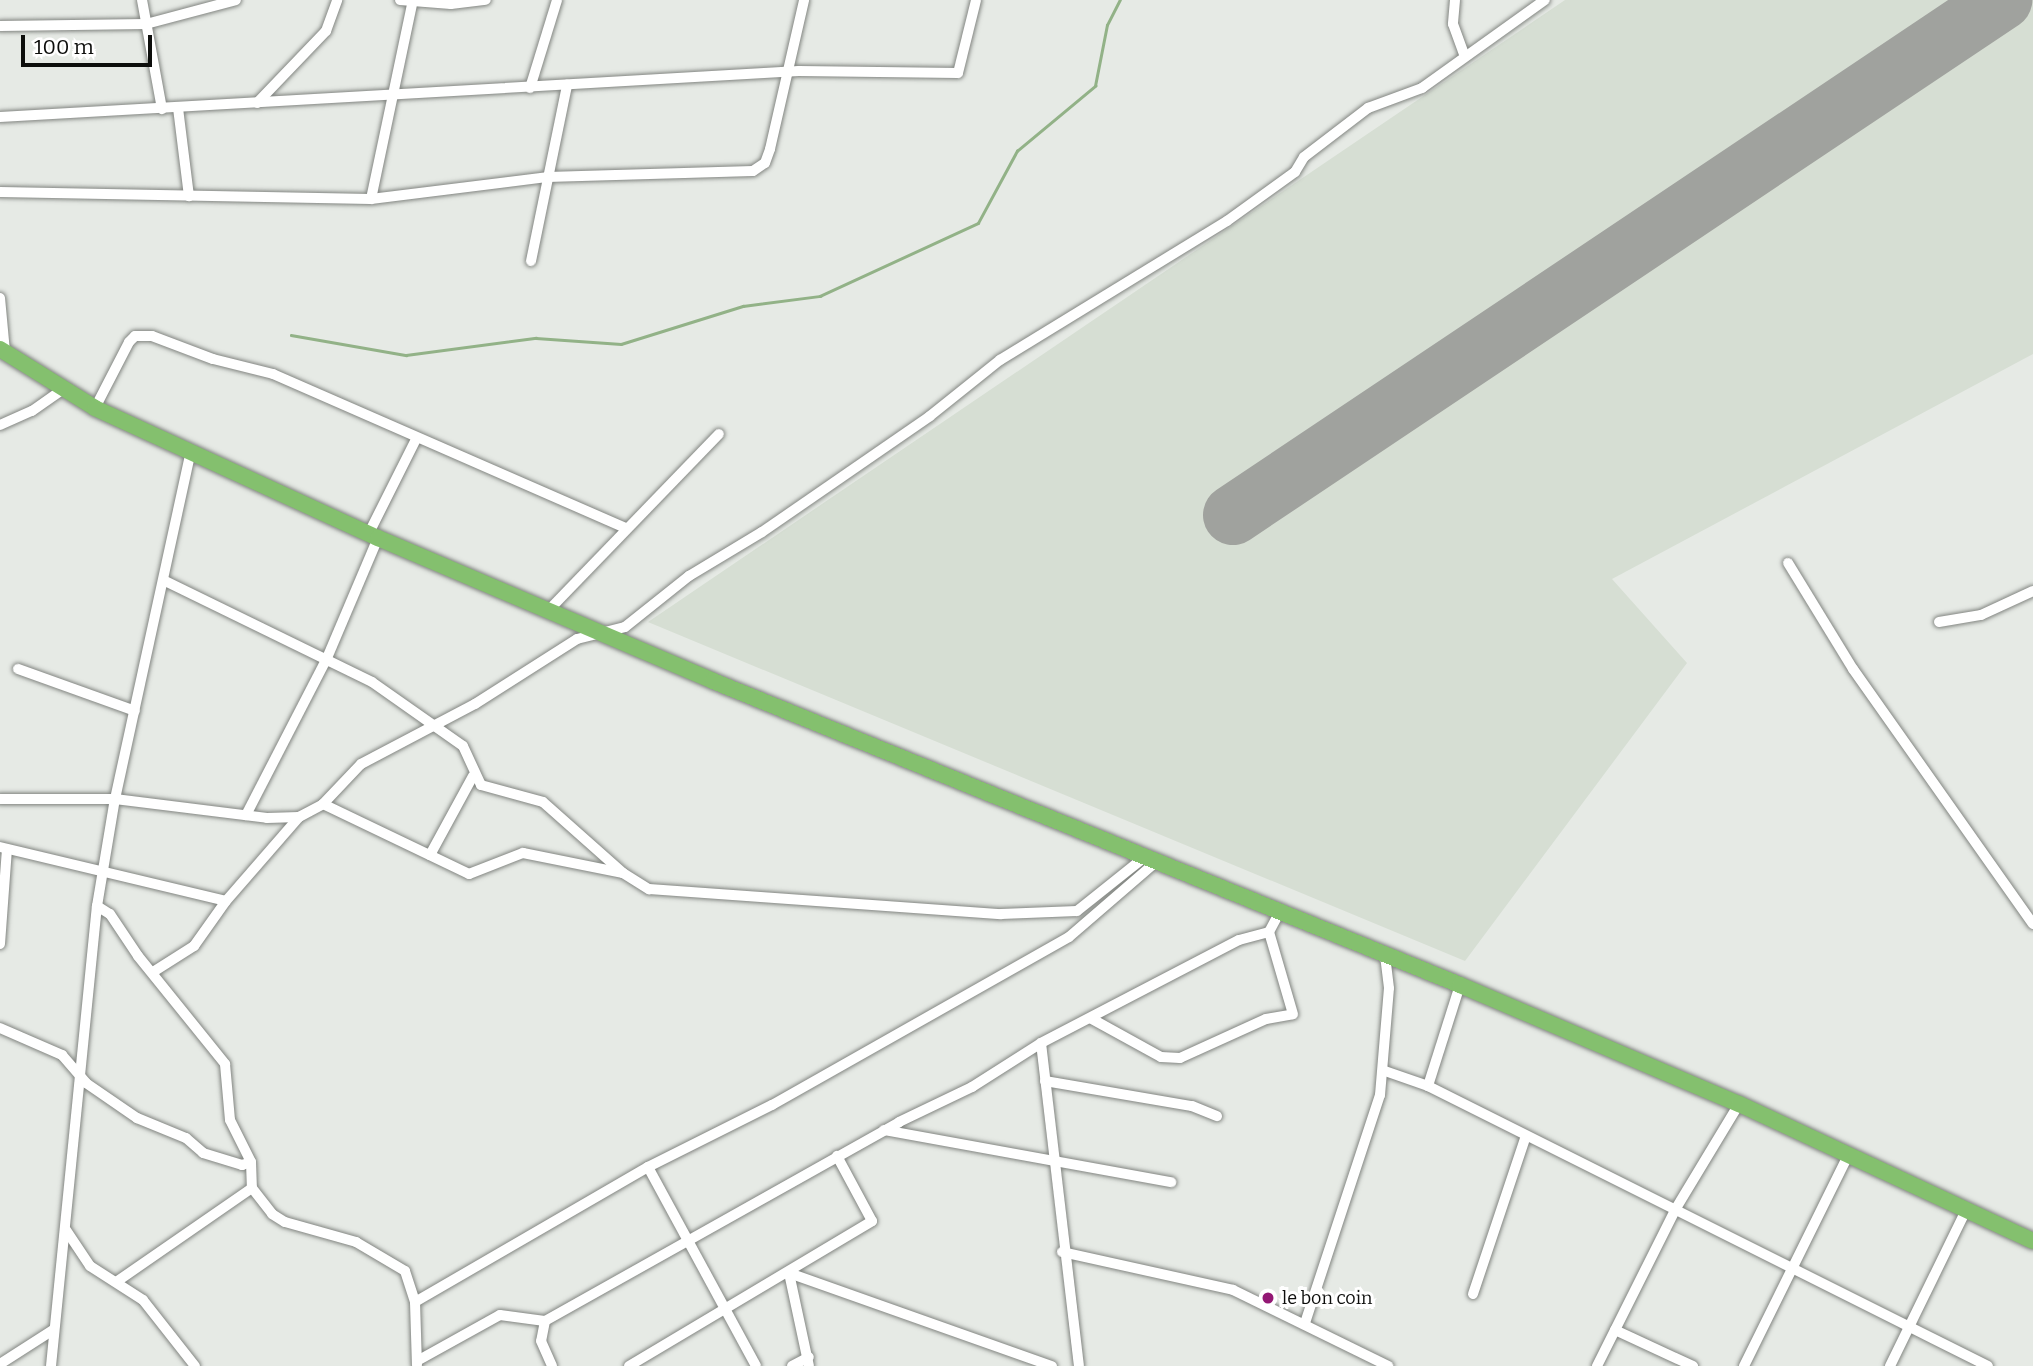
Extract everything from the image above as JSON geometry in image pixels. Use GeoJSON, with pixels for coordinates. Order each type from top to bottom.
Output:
{"type":"FeatureCollection","features":[{"type":"Feature","properties":{"kind":"highway"},"geometry":{"type":"LineString","coordinates":[[2,351],[61,391],[95,408],[374,536],[597,632],[1461,985],[1739,1104],[2033,1241]]}},
{"type":"Feature","properties":{"kind":"street"},"geometry":{"type":"LineString","coordinates":[[142,0],[162,109]]}},
{"type":"Feature","properties":{"kind":"street"},"geometry":{"type":"LineString","coordinates":[[0,26],[146,24],[236,0]]}},
{"type":"Feature","properties":{"kind":"street"},"geometry":{"type":"LineString","coordinates":[[257,103],[326,31],[337,0]]}},
{"type":"Feature","properties":{"kind":"street"},"geometry":{"type":"LineString","coordinates":[[400,0],[486,0]]}},
{"type":"Feature","properties":{"kind":"street"},"geometry":{"type":"LineString","coordinates":[[371,198],[413,0]]}},
{"type":"Feature","properties":{"kind":"street"},"geometry":{"type":"LineString","coordinates":[[530,88],[557,0]]}},
{"type":"Feature","properties":{"kind":"street"},"geometry":{"type":"LineString","coordinates":[[0,191],[371,198],[547,177],[753,171],[765,163],[770,149],[804,0]]}},
{"type":"Feature","properties":{"kind":"street"},"geometry":{"type":"LineString","coordinates":[[0,117],[786,72],[958,73],[976,0]]}},
{"type":"Feature","properties":{"kind":"street"},"geometry":{"type":"LineString","coordinates":[[1455,0],[1453,24],[1464,55]]}},
{"type":"Feature","properties":{"kind":"street"},"geometry":{"type":"LineString","coordinates":[[153,972],[194,946],[226,901],[299,817],[323,804],[361,764],[432,723],[475,705],[553,652],[597,632],[625,627],[689,576],[762,532],[930,416],[1000,359],[1227,221],[1295,172],[1304,158],[1368,108],[1422,88],[1464,55],[1545,0]]}},
{"type":"Feature","properties":{"kind":"street"},"geometry":{"type":"LineString","coordinates":[[531,261],[567,85]]}},
{"type":"Feature","properties":{"kind":"street"},"geometry":{"type":"LineString","coordinates":[[178,108],[189,196]]}},
{"type":"Feature","properties":{"kind":"street"},"geometry":{"type":"LineString","coordinates":[[0,298],[2,351]]}},
{"type":"Feature","properties":{"kind":"street"},"geometry":{"type":"LineString","coordinates":[[95,408],[129,342],[144,334],[274,374],[416,439],[626,528]]}},
{"type":"Feature","properties":{"kind":"street"},"geometry":{"type":"LineString","coordinates":[[0,425],[32,411],[61,391]]}},
{"type":"Feature","properties":{"kind":"street"},"geometry":{"type":"LineString","coordinates":[[548,611],[719,434]]}},
{"type":"Feature","properties":{"kind":"street"},"geometry":{"type":"LineString","coordinates":[[246,815],[327,658],[374,536],[416,439]]}},
{"type":"Feature","properties":{"kind":"street"},"geometry":{"type":"LineString","coordinates":[[51,1366],[97,906],[115,799],[191,454]]}},
{"type":"Feature","properties":{"kind":"street"},"geometry":{"type":"LineString","coordinates":[[1788,563],[1853,669],[2033,924]]}},
{"type":"Feature","properties":{"kind":"street"},"geometry":{"type":"LineString","coordinates":[[165,581],[327,658],[432,723],[463,746],[473,776],[489,790],[512,791],[543,802],[623,873],[649,889],[1026,913],[1077,911],[1152,859]]}},
{"type":"Feature","properties":{"kind":"street"},"geometry":{"type":"LineString","coordinates":[[1939,622],[1981,615],[2033,591]]}},
{"type":"Feature","properties":{"kind":"street"},"geometry":{"type":"LineString","coordinates":[[18,669],[135,711]]}},
{"type":"Feature","properties":{"kind":"street"},"geometry":{"type":"LineString","coordinates":[[430,855],[473,776]]}},
{"type":"Feature","properties":{"kind":"street"},"geometry":{"type":"LineString","coordinates":[[0,799],[115,799],[246,815],[299,817]]}},
{"type":"Feature","properties":{"kind":"street"},"geometry":{"type":"LineString","coordinates":[[323,804],[469,874],[523,853],[623,873]]}},
{"type":"Feature","properties":{"kind":"street"},"geometry":{"type":"LineString","coordinates":[[0,944],[3,848],[226,901]]}},
{"type":"Feature","properties":{"kind":"street"},"geometry":{"type":"LineString","coordinates":[[415,1303],[648,1167],[772,1105],[1069,937],[1152,859]]}},
{"type":"Feature","properties":{"kind":"street"},"geometry":{"type":"LineString","coordinates":[[97,906],[110,914],[225,1064],[230,1120],[251,1163],[253,1188],[272,1213],[285,1222],[356,1242],[405,1271],[415,1303],[417,1364],[500,1315],[545,1321],[884,1130],[972,1087],[1041,1043],[1092,1019],[1239,940],[1269,932]]}},
{"type":"Feature","properties":{"kind":"street"},"geometry":{"type":"LineString","coordinates":[[1092,1019],[1161,1057],[1180,1058],[1266,1019],[1293,1014],[1269,932],[1280,911]]}},
{"type":"Feature","properties":{"kind":"street"},"geometry":{"type":"LineString","coordinates":[[1305,1323],[1330,1237],[1374,1125],[1385,1071],[1389,988],[1385,954]]}},
{"type":"Feature","properties":{"kind":"street"},"geometry":{"type":"LineString","coordinates":[[1428,1086],[1461,985]]}},
{"type":"Feature","properties":{"kind":"street"},"geometry":{"type":"LineString","coordinates":[[0,1028],[62,1055],[86,1083],[137,1118],[186,1138],[203,1153],[242,1165],[251,1163]]}},
{"type":"Feature","properties":{"kind":"street"},"geometry":{"type":"LineString","coordinates":[[1041,1043],[1062,1252],[1079,1366]]}},
{"type":"Feature","properties":{"kind":"street"},"geometry":{"type":"LineString","coordinates":[[1385,1071],[1428,1086],[1987,1366]]}},
{"type":"Feature","properties":{"kind":"street"},"geometry":{"type":"LineString","coordinates":[[1045,1081],[1192,1106],[1217,1116]]}},
{"type":"Feature","properties":{"kind":"street"},"geometry":{"type":"LineString","coordinates":[[1597,1366],[1675,1210],[1739,1104]]}},
{"type":"Feature","properties":{"kind":"street"},"geometry":{"type":"LineString","coordinates":[[884,1130],[1171,1182]]}},
{"type":"Feature","properties":{"kind":"street"},"geometry":{"type":"LineString","coordinates":[[1473,1294],[1526,1136]]}},
{"type":"Feature","properties":{"kind":"street"},"geometry":{"type":"LineString","coordinates":[[629,1366],[789,1273],[872,1221],[837,1156]]}},
{"type":"Feature","properties":{"kind":"street"},"geometry":{"type":"LineString","coordinates":[[1744,1366],[1848,1156]]}},
{"type":"Feature","properties":{"kind":"street"},"geometry":{"type":"LineString","coordinates":[[648,1167],[756,1366]]}},
{"type":"Feature","properties":{"kind":"street"},"geometry":{"type":"LineString","coordinates":[[116,1282],[253,1188]]}},
{"type":"Feature","properties":{"kind":"street"},"geometry":{"type":"LineString","coordinates":[[1891,1366],[1966,1210]]}},
{"type":"Feature","properties":{"kind":"street"},"geometry":{"type":"LineString","coordinates":[[65,1230],[90,1266],[143,1300],[195,1366]]}},
{"type":"Feature","properties":{"kind":"street"},"geometry":{"type":"LineString","coordinates":[[1062,1252],[1233,1290],[1388,1366]]}},
{"type":"Feature","properties":{"kind":"street"},"geometry":{"type":"LineString","coordinates":[[789,1273],[809,1361],[792,1366]]}},
{"type":"Feature","properties":{"kind":"street"},"geometry":{"type":"LineString","coordinates":[[789,1273],[1052,1366]]}},
{"type":"Feature","properties":{"kind":"street"},"geometry":{"type":"LineString","coordinates":[[545,1321],[541,1341],[552,1366]]}},
{"type":"Feature","properties":{"kind":"street"},"geometry":{"type":"LineString","coordinates":[[0,1364],[53,1329]]}},
{"type":"Feature","properties":{"kind":"street"},"geometry":{"type":"LineString","coordinates":[[1615,1330],[1693,1366]]}},
{"type":"Feature","properties":{"kind":"shaded area"},"geometry":{"type":"Polygon","coordinates":[[[1565,0],[2033,0],[2033,354],[1612,579],[1687,663],[1465,961],[648,622],[1565,0]]]}},
{"type":"Feature","properties":{"kind":"waterway"},"geometry":{"type":"LineString","coordinates":[[291,335],[406,355],[536,338],[621,344],[743,306],[820,296],[978,223],[1017,151],[1095,86],[1107,25],[1120,0]]}},
{"type":"Feature","properties":{"kind":"runway"},"geometry":{"type":"LineString","coordinates":[[1233,515],[2002,0]]}},
{"type":"Feature","properties":{"kind":"place","name":"le bon coin"},"geometry":{"type":"Point","coordinates":[1268,1298]}}]}
